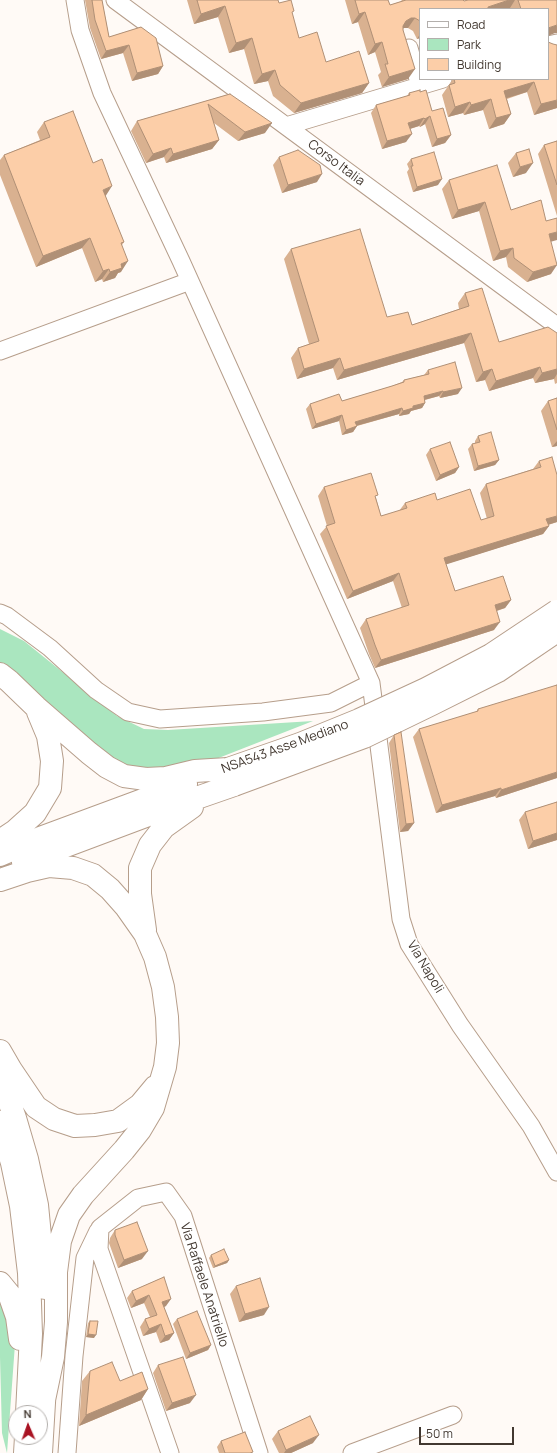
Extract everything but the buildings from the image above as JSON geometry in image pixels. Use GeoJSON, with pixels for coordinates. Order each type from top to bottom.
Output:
{"type":"FeatureCollection","features":[{"type":"Feature","properties":{"kind":"highway","name":"NSA543 Asse Mediano"},"geometry":{"type":"LineString","coordinates":[[0,872],[231,777],[300,744],[352,723],[426,689],[490,655],[557,611]]}},
{"type":"Feature","properties":{"kind":"highway","name":"NSA543 Asse Mediano"},"geometry":{"type":"LineString","coordinates":[[0,856],[40,838],[231,777],[364,737],[498,671],[557,631]]}},
{"type":"Feature","properties":{"kind":"highway"},"geometry":{"type":"LineString","coordinates":[[0,674],[9,680],[36,707],[89,753],[107,767],[124,776],[146,779],[166,778],[195,771],[231,777]]}},
{"type":"Feature","properties":{"kind":"highway"},"geometry":{"type":"LineString","coordinates":[[0,841],[15,831],[35,813],[50,788],[52,761],[48,736],[36,707]]}},
{"type":"Feature","properties":{"kind":"highway"},"geometry":{"type":"LineString","coordinates":[[145,934],[140,894],[140,868],[150,845],[164,827],[231,777]]}},
{"type":"Feature","properties":{"kind":"highway"},"geometry":{"type":"LineString","coordinates":[[0,880],[27,871],[49,866],[73,868],[93,875],[110,889],[126,907],[145,934],[155,957],[163,987],[167,1017],[168,1043],[165,1067],[153,1108],[140,1130],[83,1195],[69,1215],[60,1241],[56,1272],[56,1322],[53,1357],[44,1400]]}},
{"type":"Feature","properties":{"kind":"highway"},"geometry":{"type":"LineString","coordinates":[[0,1051],[36,1108],[54,1119],[76,1126],[95,1125],[118,1121],[140,1105],[161,1080]]}},
{"type":"Feature","properties":{"kind":"highway"},"geometry":{"type":"LineString","coordinates":[[0,1075],[27,1159],[36,1205],[46,1303],[44,1400],[41,1453]]}},
{"type":"Feature","properties":{"kind":"highway"},"geometry":{"type":"LineString","coordinates":[[0,1122],[12,1163],[21,1206],[29,1273],[31,1334],[27,1405]]}},
{"type":"Feature","properties":{"kind":"highway"},"geometry":{"type":"LineString","coordinates":[[0,1283],[9,1294],[17,1318],[25,1405]]}},
{"type":"Feature","properties":{"kind":"street","name":"Via Napoli"},"geometry":{"type":"LineString","coordinates":[[75,0],[80,30],[102,92],[190,281],[371,683],[401,919],[409,944],[460,1025],[531,1126],[557,1172]]}},
{"type":"Feature","properties":{"kind":"street","name":"Corso Italia"},"geometry":{"type":"LineString","coordinates":[[115,0],[557,326]]}},
{"type":"Feature","properties":{"kind":"street"},"geometry":{"type":"LineString","coordinates":[[406,38],[420,86]]}},
{"type":"Feature","properties":{"kind":"street"},"geometry":{"type":"LineString","coordinates":[[286,126],[439,80]]}},
{"type":"Feature","properties":{"kind":"street"},"geometry":{"type":"LineString","coordinates":[[0,350],[190,281]]}},
{"type":"Feature","properties":{"kind":"street"},"geometry":{"type":"LineString","coordinates":[[0,613],[7,616],[50,648],[96,690],[128,712],[160,719],[263,712],[331,703],[371,683]]}},
{"type":"Feature","properties":{"kind":"street","name":"Via Raffaele Anatriello"},"geometry":{"type":"LineString","coordinates":[[100,1228],[138,1198],[166,1192],[183,1216],[259,1453]]}},
{"type":"Feature","properties":{"kind":"street"},"geometry":{"type":"LineString","coordinates":[[67,1453],[74,1356],[85,1258],[100,1228]]}},
{"type":"Feature","properties":{"kind":"street"},"geometry":{"type":"LineString","coordinates":[[100,1228],[99,1249],[170,1453]]}},
{"type":"Feature","properties":{"kind":"street"},"geometry":{"type":"LineString","coordinates":[[352,1453],[453,1415]]}},
{"type":"Feature","properties":{"kind":"green space"},"geometry":{"type":"Polygon","coordinates":[[[0,629],[24,641],[117,716],[144,729],[168,730],[313,721],[193,768],[127,772],[0,664],[0,629]]]}},
{"type":"Feature","properties":{"kind":"green space"},"geometry":{"type":"Polygon","coordinates":[[[0,1293],[15,1344],[11,1405],[8,1405],[7,1453],[2,1433],[0,1293]]]}}]}
